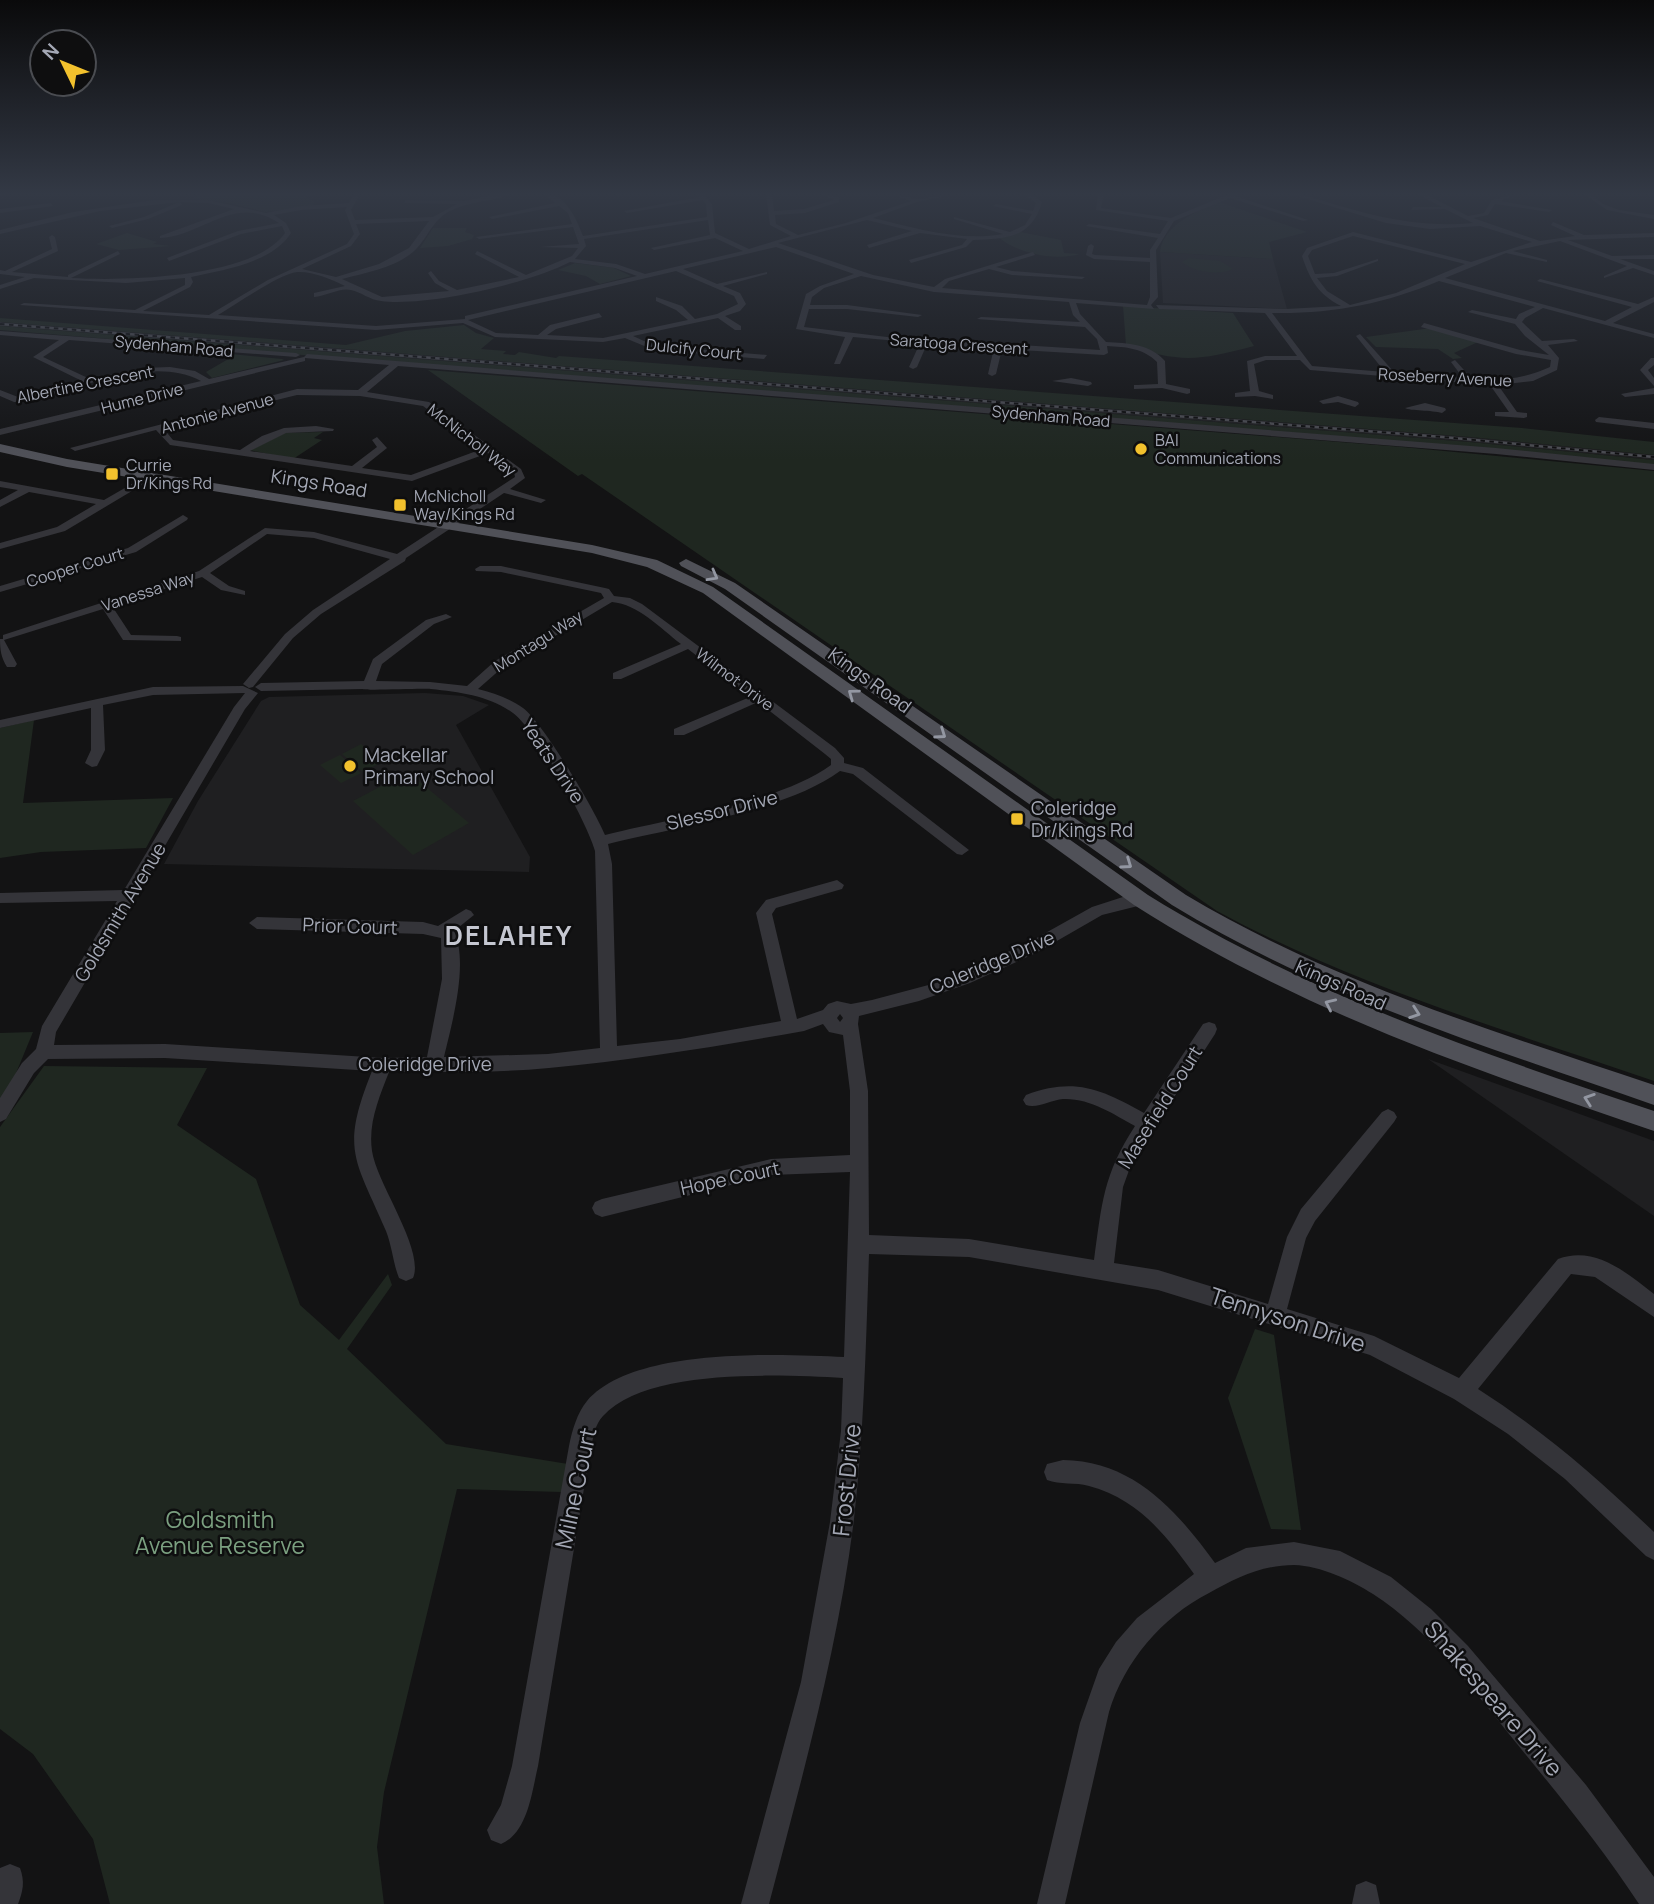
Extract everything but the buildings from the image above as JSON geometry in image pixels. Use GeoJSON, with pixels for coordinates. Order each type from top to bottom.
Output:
{"type":"FeatureCollection","features":[{"type":"Feature","properties":{"kind":"main road","name":"Kings Road"},"geometry":{"type":"LineString","coordinates":[[0,433],[61,453],[457,522],[617,553],[661,566],[699,584],[1140,900],[1214,946],[1342,1010],[1452,1052],[1654,1121]]}},
{"type":"Feature","properties":{"kind":"main road","name":"Kings Road"},"geometry":{"type":"LineString","coordinates":[[0,448],[149,477],[648,549],[710,574],[1179,900],[1237,935],[1371,997],[1654,1095]]}},
{"type":"Feature","properties":{"kind":"street"},"geometry":{"type":"LineString","coordinates":[[139,310],[190,283]]}},
{"type":"Feature","properties":{"kind":"street"},"geometry":{"type":"LineString","coordinates":[[212,316],[273,283]]}},
{"type":"Feature","properties":{"kind":"street"},"geometry":{"type":"LineString","coordinates":[[342,283],[365,295],[389,300],[422,299],[498,283]]}},
{"type":"Feature","properties":{"kind":"street"},"geometry":{"type":"LineString","coordinates":[[439,283],[455,292]]}},
{"type":"Feature","properties":{"kind":"street"},"geometry":{"type":"LineString","coordinates":[[24,304],[376,328],[468,321],[485,314],[608,283]]}},
{"type":"Feature","properties":{"kind":"street"},"geometry":{"type":"LineString","coordinates":[[468,321],[495,335],[592,341],[627,336],[719,316],[737,309],[742,304],[737,295],[710,283]]}},
{"type":"Feature","properties":{"kind":"street"},"geometry":{"type":"LineString","coordinates":[[717,286],[729,283]]}},
{"type":"Feature","properties":{"kind":"street"},"geometry":{"type":"LineString","coordinates":[[835,283],[817,289],[807,298],[805,307],[847,307],[918,315]]}},
{"type":"Feature","properties":{"kind":"street"},"geometry":{"type":"LineString","coordinates":[[901,283],[934,290],[1268,312],[1349,307],[1384,299],[1425,283]]}},
{"type":"Feature","properties":{"kind":"street"},"geometry":{"type":"LineString","coordinates":[[934,290],[943,283]]}},
{"type":"Feature","properties":{"kind":"street"},"geometry":{"type":"LineString","coordinates":[[1154,283],[1154,304]]}},
{"type":"Feature","properties":{"kind":"street"},"geometry":{"type":"LineString","coordinates":[[1316,283],[1323,294],[1349,307]]}},
{"type":"Feature","properties":{"kind":"street"},"geometry":{"type":"LineString","coordinates":[[1455,283],[1654,336]]}},
{"type":"Feature","properties":{"kind":"street"},"geometry":{"type":"LineString","coordinates":[[1546,283],[1639,307]]}},
{"type":"Feature","properties":{"kind":"street"},"geometry":{"type":"LineString","coordinates":[[317,295],[350,287]]}},
{"type":"Feature","properties":{"kind":"street"},"geometry":{"type":"LineString","coordinates":[[659,299],[679,308],[692,320]]}},
{"type":"Feature","properties":{"kind":"street"},"geometry":{"type":"LineString","coordinates":[[1606,323],[1654,299]]}},
{"type":"Feature","properties":{"kind":"street"},"geometry":{"type":"LineString","coordinates":[[1072,300],[1073,310],[1105,345],[1137,347],[1156,355],[1161,361],[1162,386]]}},
{"type":"Feature","properties":{"kind":"street"},"geometry":{"type":"LineString","coordinates":[[1518,322],[1522,316],[1542,306]]}},
{"type":"Feature","properties":{"kind":"street","name":"Saratoga Crescent"},"geometry":{"type":"LineString","coordinates":[[805,307],[801,330],[1074,353],[1102,354],[1105,345]]}},
{"type":"Feature","properties":{"kind":"street","name":"Roseberry Avenue"},"geometry":{"type":"LineString","coordinates":[[1268,312],[1310,368],[1493,383],[1542,376],[1554,369],[1555,358]]}},
{"type":"Feature","properties":{"kind":"street"},"geometry":{"type":"LineString","coordinates":[[1472,312],[1518,322],[1525,333],[1555,358]]}},
{"type":"Feature","properties":{"kind":"street"},"geometry":{"type":"LineString","coordinates":[[538,338],[553,327],[599,314]]}},
{"type":"Feature","properties":{"kind":"street"},"geometry":{"type":"LineString","coordinates":[[719,316],[738,329]]}},
{"type":"Feature","properties":{"kind":"street"},"geometry":{"type":"LineString","coordinates":[[981,319],[1087,325]]}},
{"type":"Feature","properties":{"kind":"street"},"geometry":{"type":"LineString","coordinates":[[1424,325],[1510,350],[1555,358]]}},
{"type":"Feature","properties":{"kind":"street","name":"Sydenham Road"},"geometry":{"type":"LineString","coordinates":[[3,334],[178,347],[282,359]]}},
{"type":"Feature","properties":{"kind":"street"},"geometry":{"type":"LineString","coordinates":[[826,362],[842,363],[850,335]]}},
{"type":"Feature","properties":{"kind":"street","name":"Dulcify Court"},"geometry":{"type":"LineString","coordinates":[[627,336],[654,348],[765,357]]}},
{"type":"Feature","properties":{"kind":"street"},"geometry":{"type":"LineString","coordinates":[[1360,336],[1392,375]]}},
{"type":"Feature","properties":{"kind":"street"},"geometry":{"type":"LineString","coordinates":[[68,338],[37,357],[91,382]]}},
{"type":"Feature","properties":{"kind":"street"},"geometry":{"type":"LineString","coordinates":[[1540,343],[1575,340]]}},
{"type":"Feature","properties":{"kind":"street"},"geometry":{"type":"LineString","coordinates":[[903,368],[918,368],[924,342]]}},
{"type":"Feature","properties":{"kind":"street"},"geometry":{"type":"LineString","coordinates":[[168,353],[178,347]]}},
{"type":"Feature","properties":{"kind":"street"},"geometry":{"type":"LineString","coordinates":[[992,374],[998,347]]}},
{"type":"Feature","properties":{"kind":"street"},"geometry":{"type":"LineString","coordinates":[[1072,372],[1074,353]]}},
{"type":"Feature","properties":{"kind":"street"},"geometry":{"type":"LineString","coordinates":[[222,356],[219,358],[240,360]]}},
{"type":"Feature","properties":{"kind":"street","name":"Sydenham Road"},"geometry":{"type":"LineString","coordinates":[[300,357],[1457,448],[1654,467]]}},
{"type":"Feature","properties":{"kind":"street","name":"Hume Drive"},"geometry":{"type":"LineString","coordinates":[[0,433],[209,382],[282,359],[300,357]]}},
{"type":"Feature","properties":{"kind":"street"},"geometry":{"type":"LineString","coordinates":[[1255,393],[1251,363],[1265,358],[1302,358]]}},
{"type":"Feature","properties":{"kind":"street"},"geometry":{"type":"LineString","coordinates":[[145,369],[158,359]]}},
{"type":"Feature","properties":{"kind":"street"},"geometry":{"type":"LineString","coordinates":[[1654,360],[1644,370],[1654,384]]}},
{"type":"Feature","properties":{"kind":"street"},"geometry":{"type":"LineString","coordinates":[[1455,362],[1470,382]]}},
{"type":"Feature","properties":{"kind":"street"},"geometry":{"type":"LineString","coordinates":[[360,393],[395,363]]}},
{"type":"Feature","properties":{"kind":"street"},"geometry":{"type":"LineString","coordinates":[[207,366],[197,373],[209,382]]}},
{"type":"Feature","properties":{"kind":"street","name":"Albertine Crescent"},"geometry":{"type":"LineString","coordinates":[[0,393],[13,400],[145,369],[197,373]]}},
{"type":"Feature","properties":{"kind":"street"},"geometry":{"type":"LineString","coordinates":[[1330,371],[1333,381]]}},
{"type":"Feature","properties":{"kind":"street"},"geometry":{"type":"LineString","coordinates":[[1056,381],[1072,372]]}},
{"type":"Feature","properties":{"kind":"street"},"geometry":{"type":"LineString","coordinates":[[1072,372],[1088,384]]}},
{"type":"Feature","properties":{"kind":"street"},"geometry":{"type":"LineString","coordinates":[[981,374],[1002,376]]}},
{"type":"Feature","properties":{"kind":"street"},"geometry":{"type":"LineString","coordinates":[[1412,377],[1416,387]]}},
{"type":"Feature","properties":{"kind":"street"},"geometry":{"type":"LineString","coordinates":[[1493,383],[1513,412]]}},
{"type":"Feature","properties":{"kind":"street"},"geometry":{"type":"LineString","coordinates":[[1137,387],[1162,386],[1187,391]]}},
{"type":"Feature","properties":{"kind":"street"},"geometry":{"type":"LineString","coordinates":[[1625,394],[1654,391]]}},
{"type":"Feature","properties":{"kind":"street","name":"Antonie Avenue"},"geometry":{"type":"LineString","coordinates":[[75,448],[159,429],[297,392],[360,393]]}},
{"type":"Feature","properties":{"kind":"street","name":"McNicholl Way"},"geometry":{"type":"LineString","coordinates":[[360,393],[422,402],[521,476],[457,522]]}},
{"type":"Feature","properties":{"kind":"street"},"geometry":{"type":"LineString","coordinates":[[1238,395],[1255,393],[1270,397]]}},
{"type":"Feature","properties":{"kind":"street"},"geometry":{"type":"LineString","coordinates":[[1323,401],[1337,395],[1355,404]]}},
{"type":"Feature","properties":{"kind":"street"},"geometry":{"type":"LineString","coordinates":[[1420,396],[1425,406]]}},
{"type":"Feature","properties":{"kind":"street"},"geometry":{"type":"LineString","coordinates":[[0,404],[13,400]]}},
{"type":"Feature","properties":{"kind":"street"},"geometry":{"type":"LineString","coordinates":[[1409,408],[1425,406],[1442,410]]}},
{"type":"Feature","properties":{"kind":"street"},"geometry":{"type":"LineString","coordinates":[[1498,414],[1513,412],[1524,415]]}},
{"type":"Feature","properties":{"kind":"street"},"geometry":{"type":"LineString","coordinates":[[1597,420],[1654,426]]}},
{"type":"Feature","properties":{"kind":"street"},"geometry":{"type":"LineString","coordinates":[[243,452],[272,433],[292,427],[329,430]]}},
{"type":"Feature","properties":{"kind":"street"},"geometry":{"type":"LineString","coordinates":[[159,429],[170,442],[417,478],[450,462],[489,450]]}},
{"type":"Feature","properties":{"kind":"street"},"geometry":{"type":"LineString","coordinates":[[354,469],[382,447],[377,440]]}},
{"type":"Feature","properties":{"kind":"street"},"geometry":{"type":"LineString","coordinates":[[0,546],[61,530],[149,477]]}},
{"type":"Feature","properties":{"kind":"street"},"geometry":{"type":"LineString","coordinates":[[0,484],[107,503]]}},
{"type":"Feature","properties":{"kind":"street"},"geometry":{"type":"LineString","coordinates":[[0,504],[27,489]]}},
{"type":"Feature","properties":{"kind":"street"},"geometry":{"type":"LineString","coordinates":[[504,490],[541,500]]}},
{"type":"Feature","properties":{"kind":"street","name":"Cooper Court"},"geometry":{"type":"LineString","coordinates":[[0,589],[131,551],[183,517]]}},
{"type":"Feature","properties":{"kind":"street","name":"Goldsmith Avenue"},"geometry":{"type":"LineString","coordinates":[[0,1114],[28,1068],[44,1052],[48,1031],[263,669],[303,624],[457,522]]}},
{"type":"Feature","properties":{"kind":"street","name":"Vanessa Way"},"geometry":{"type":"LineString","coordinates":[[2,638],[203,573],[265,531],[345,542],[401,559]]}},
{"type":"Feature","properties":{"kind":"street","name":"Wilmot Drive"},"geometry":{"type":"LineString","coordinates":[[481,569],[501,569],[605,591],[610,599],[626,600],[638,606],[834,754],[838,766],[858,772],[962,850]]}},
{"type":"Feature","properties":{"kind":"street"},"geometry":{"type":"LineString","coordinates":[[203,573],[225,588],[241,594]]}},
{"type":"Feature","properties":{"kind":"street","name":"Montagu Way"},"geometry":{"type":"LineString","coordinates":[[470,690],[499,664],[610,599]]}},
{"type":"Feature","properties":{"kind":"street"},"geometry":{"type":"LineString","coordinates":[[105,604],[127,638],[179,640]]}},
{"type":"Feature","properties":{"kind":"street"},"geometry":{"type":"LineString","coordinates":[[368,687],[377,662],[430,622],[446,617]]}},
{"type":"Feature","properties":{"kind":"street"},"geometry":{"type":"LineString","coordinates":[[2,638],[11,665]]}},
{"type":"Feature","properties":{"kind":"street"},"geometry":{"type":"LineString","coordinates":[[617,676],[690,644]]}},
{"type":"Feature","properties":{"kind":"street","name":"Yeats Drive"},"geometry":{"type":"LineString","coordinates":[[0,724],[153,691],[443,686],[470,690],[501,700],[528,721],[592,819],[601,841],[606,864],[609,1055]]}},
{"type":"Feature","properties":{"kind":"street"},"geometry":{"type":"LineString","coordinates":[[679,732],[760,698]]}},
{"type":"Feature","properties":{"kind":"street"},"geometry":{"type":"LineString","coordinates":[[92,762],[97,750],[97,702]]}},
{"type":"Feature","properties":{"kind":"street","name":"Slessor Drive"},"geometry":{"type":"LineString","coordinates":[[601,841],[794,792],[829,774],[838,766]]}},
{"type":"Feature","properties":{"kind":"street"},"geometry":{"type":"LineString","coordinates":[[1103,907],[1114,893],[1115,881]]}},
{"type":"Feature","properties":{"kind":"street"},"geometry":{"type":"LineString","coordinates":[[797,1025],[764,913],[771,904],[837,885]]}},
{"type":"Feature","properties":{"kind":"street"},"geometry":{"type":"LineString","coordinates":[[0,898],[130,895]]}},
{"type":"Feature","properties":{"kind":"street","name":"Coleridge Drive"},"geometry":{"type":"LineString","coordinates":[[44,1052],[206,1052],[433,1066],[536,1062],[609,1055],[841,1020],[936,988],[1006,960],[1103,907],[1123,900],[1140,900]]}},
{"type":"Feature","properties":{"kind":"street"},"geometry":{"type":"LineString","coordinates":[[433,1066],[445,1011],[452,945],[442,931],[466,915]]}},
{"type":"Feature","properties":{"kind":"street","name":"Prior Court"},"geometry":{"type":"LineString","coordinates":[[257,923],[442,931]]}},
{"type":"Feature","properties":{"kind":"street","name":"Frost Drive"},"geometry":{"type":"LineString","coordinates":[[755,1904],[807,1707],[831,1593],[844,1509],[855,1368],[859,1244],[859,1091],[852,1048],[841,1020]]}},
{"type":"Feature","properties":{"kind":"street","name":"Masefield Court"},"geometry":{"type":"LineString","coordinates":[[1103,1270],[1114,1187],[1124,1159],[1209,1029]]}},
{"type":"Feature","properties":{"kind":"street"},"geometry":{"type":"LineString","coordinates":[[383,1065],[363,1120],[362,1147],[370,1176],[400,1237],[406,1271]]}},
{"type":"Feature","properties":{"kind":"street"},"geometry":{"type":"LineString","coordinates":[[1032,1100],[1055,1093],[1084,1093],[1102,1099],[1147,1124]]}},
{"type":"Feature","properties":{"kind":"street"},"geometry":{"type":"LineString","coordinates":[[1275,1314],[1302,1225],[1388,1117]]}},
{"type":"Feature","properties":{"kind":"street","name":"Hope Court"},"geometry":{"type":"LineString","coordinates":[[602,1208],[748,1171],[859,1163]]}},
{"type":"Feature","properties":{"kind":"street","name":"Tennyson Drive"},"geometry":{"type":"LineString","coordinates":[[859,1244],[969,1248],[1158,1280],[1374,1346],[1462,1391],[1545,1448],[1654,1548]]}},
{"type":"Feature","properties":{"kind":"street"},"geometry":{"type":"LineString","coordinates":[[1462,1391],[1565,1266],[1583,1263],[1598,1267],[1654,1307]]}},
{"type":"Feature","properties":{"kind":"street","name":"Milne Court"},"geometry":{"type":"LineString","coordinates":[[501,1830],[516,1804],[525,1766],[580,1446],[596,1407],[625,1388],[726,1365],[855,1368]]}},
{"type":"Feature","properties":{"kind":"street"},"geometry":{"type":"LineString","coordinates":[[1055,1472],[1083,1471],[1142,1496],[1165,1515],[1210,1576]]}},
{"type":"Feature","properties":{"kind":"street","name":"Shakespeare Drive"},"geometry":{"type":"LineString","coordinates":[[1051,1904],[1089,1740],[1108,1677],[1130,1643],[1146,1625],[1210,1576],[1247,1559],[1294,1554],[1344,1566],[1393,1592],[1446,1637],[1604,1828],[1654,1902]]}},
{"type":"Feature","properties":{"kind":"shaded area"},"geometry":{"type":"Polygon","coordinates":[[[1162,283],[1280,283],[1287,309],[1163,303],[1162,283]]]}},
{"type":"Feature","properties":{"kind":"shaded area"},"geometry":{"type":"Polygon","coordinates":[[[0,322],[1470,437],[1654,455],[1654,460],[1470,442],[0,326],[0,322]]]}},
{"type":"Feature","properties":{"kind":"shaded area","name":"Mackellar Primary School"},"geometry":{"type":"Polygon","coordinates":[[[425,693],[463,696],[489,705],[456,725],[530,857],[529,872],[164,864],[198,801],[261,701],[269,697],[425,693]]]}},
{"type":"Feature","properties":{"kind":"shaded area"},"geometry":{"type":"Polygon","coordinates":[[[1428,1059],[1654,1141],[1654,1216],[1428,1059]]]}},
{"type":"Feature","properties":{"kind":"green space"},"geometry":{"type":"Polygon","coordinates":[[[1123,306],[1233,313],[1254,346],[1218,355],[1189,358],[1145,351],[1126,345],[1123,306]]]}},
{"type":"Feature","properties":{"kind":"green space"},"geometry":{"type":"Polygon","coordinates":[[[0,318],[346,345],[405,331],[464,325],[476,333],[494,338],[481,349],[506,351],[503,354],[515,355],[519,352],[556,358],[559,356],[1522,428],[1654,442],[1654,455],[1470,437],[0,322],[0,318]]]}},
{"type":"Feature","properties":{"kind":"green space"},"geometry":{"type":"Polygon","coordinates":[[[0,326],[1470,442],[1654,460],[1654,466],[0,330],[0,326]]]}},
{"type":"Feature","properties":{"kind":"green space"},"geometry":{"type":"Polygon","coordinates":[[[1431,328],[1478,342],[1454,353],[1462,358],[1453,359],[1438,349],[1376,347],[1366,337],[1431,328]]]}},
{"type":"Feature","properties":{"kind":"green space"},"geometry":{"type":"Polygon","coordinates":[[[231,354],[284,360],[212,378],[206,372],[230,358],[227,357],[231,354]]]}},
{"type":"Feature","properties":{"kind":"green space"},"geometry":{"type":"Polygon","coordinates":[[[428,370],[1402,447],[1654,471],[1654,1081],[1487,1025],[1377,984],[1269,938],[1217,911],[582,474],[578,476],[428,370]]]}},
{"type":"Feature","properties":{"kind":"green space"},"geometry":{"type":"Polygon","coordinates":[[[323,432],[314,438],[322,440],[293,459],[249,450],[274,433],[323,432]]]}},
{"type":"Feature","properties":{"kind":"green space"},"geometry":{"type":"Polygon","coordinates":[[[34,720],[23,803],[173,798],[146,848],[41,852],[0,858],[0,728],[34,720]]]}},
{"type":"Feature","properties":{"kind":"green space"},"geometry":{"type":"Polygon","coordinates":[[[361,744],[382,762],[363,772],[342,754],[361,744]]]}},
{"type":"Feature","properties":{"kind":"green space"},"geometry":{"type":"Polygon","coordinates":[[[340,755],[361,773],[341,783],[320,765],[340,755]]]}},
{"type":"Feature","properties":{"kind":"green space"},"geometry":{"type":"Polygon","coordinates":[[[408,772],[469,823],[413,855],[353,801],[408,772]]]}},
{"type":"Feature","properties":{"kind":"green space"},"geometry":{"type":"Polygon","coordinates":[[[33,1032],[14,1078],[0,1100],[0,1033],[33,1032]]]}},
{"type":"Feature","properties":{"kind":"green space","name":"Goldsmith Avenue Reserve"},"geometry":{"type":"Polygon","coordinates":[[[44,1066],[207,1068],[177,1125],[256,1179],[300,1305],[339,1340],[388,1274],[392,1285],[347,1349],[446,1444],[568,1464],[562,1492],[457,1489],[384,1792],[377,1847],[384,1904],[110,1904],[93,1839],[33,1754],[0,1729],[0,1127],[44,1066]]]}},
{"type":"Feature","properties":{"kind":"green space"},"geometry":{"type":"Polygon","coordinates":[[[1255,1329],[1274,1335],[1301,1530],[1271,1529],[1228,1398],[1255,1329]]]}},
{"type":"Feature","properties":{"kind":"railway"},"geometry":{"type":"LineString","coordinates":[[0,324],[1443,437],[1654,457]]}},
{"type":"Feature","properties":{"kind":"place","name":"BAI Communications"},"geometry":{"type":"Point","coordinates":[1141,449]}},
{"type":"Feature","properties":{"kind":"place","name":"Currie Dr/Kings Rd"},"geometry":{"type":"Point","coordinates":[112,474]}},
{"type":"Feature","properties":{"kind":"place","name":"McNicholl Way/Kings Rd"},"geometry":{"type":"Point","coordinates":[400,505]}},
{"type":"Feature","properties":{"kind":"place","name":"Mackellar Primary School"},"geometry":{"type":"Point","coordinates":[350,766]}},
{"type":"Feature","properties":{"kind":"place","name":"Coleridge Dr/Kings Rd"},"geometry":{"type":"Point","coordinates":[1017,819]}},
{"type":"Feature","properties":{"kind":"district","name":"DELAHEY"},"geometry":{"type":"Point","coordinates":[509,935]}}]}
